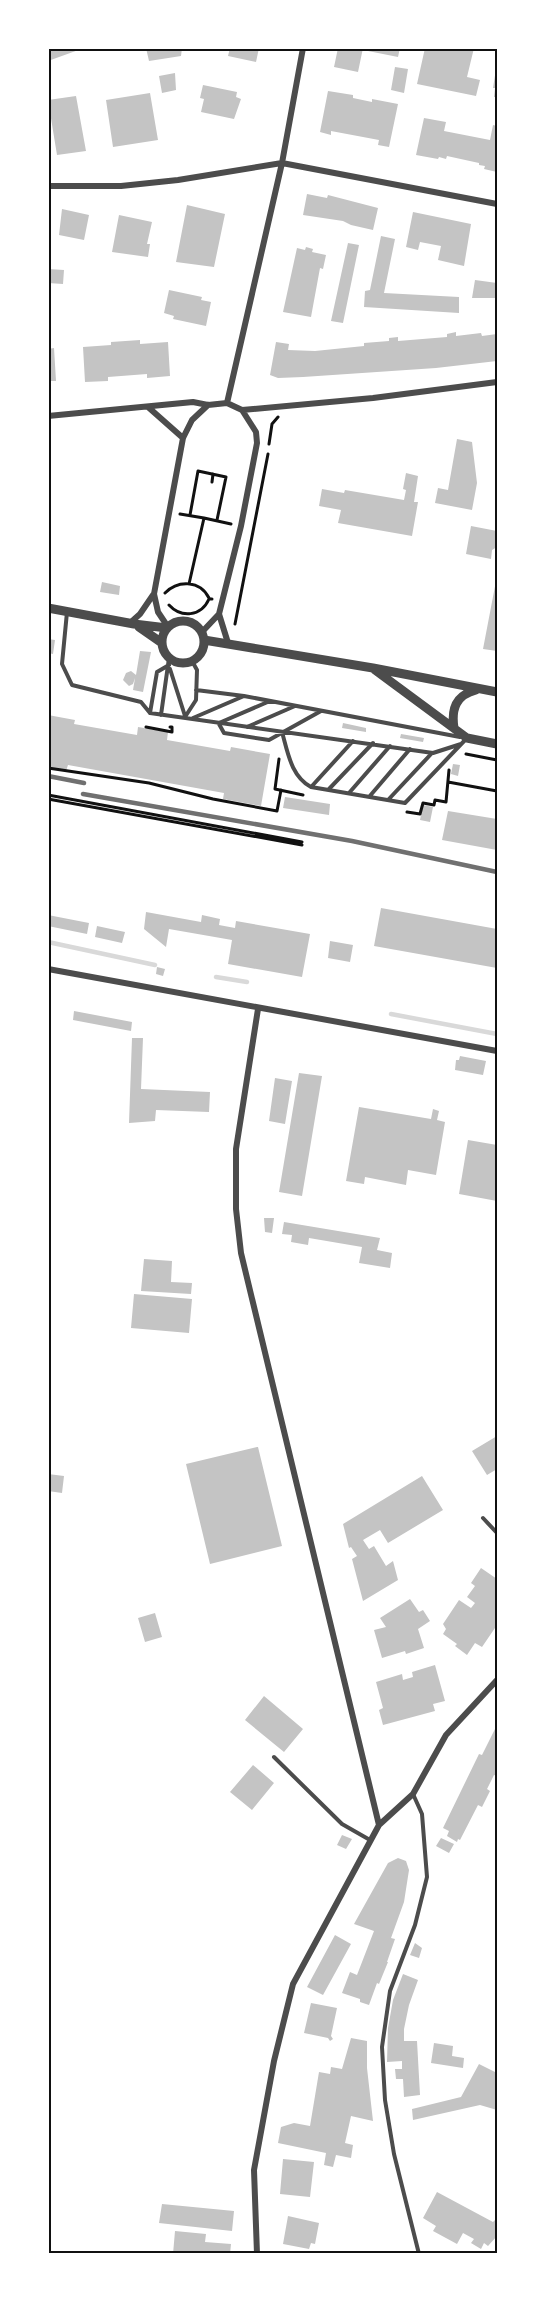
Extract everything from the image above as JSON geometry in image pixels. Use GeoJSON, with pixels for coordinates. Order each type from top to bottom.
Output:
{"type":"FeatureCollection","features":[{"type":"Feature","properties":{"kind":"street"},"geometry":{"type":"LineString","coordinates":[[226,403],[282,163],[303,48]]}},
{"type":"Feature","properties":{"kind":"street"},"geometry":{"type":"LineString","coordinates":[[48,186],[121,186],[178,180],[282,163],[497,204]]}},
{"type":"Feature","properties":{"kind":"street"},"geometry":{"type":"LineString","coordinates":[[48,416],[193,402],[207,405],[226,403],[242,410],[285,407],[497,382]]}},
{"type":"Feature","properties":{"kind":"street"},"geometry":{"type":"LineString","coordinates":[[168,627],[158,612],[154,594],[168,512],[183,438],[192,420],[207,405]]}},
{"type":"Feature","properties":{"kind":"street"},"geometry":{"type":"LineString","coordinates":[[148,407],[183,438]]}},
{"type":"Feature","properties":{"kind":"street"},"geometry":{"type":"LineString","coordinates":[[132,624],[150,632],[162,643],[169,661],[181,663],[192,661],[202,651],[203,636],[219,614],[241,526],[257,443],[256,432],[242,410]]}},
{"type":"Feature","properties":{"kind":"street"},"geometry":{"type":"LineString","coordinates":[[132,624],[154,594]]}},
{"type":"Feature","properties":{"kind":"street"},"geometry":{"type":"LineString","coordinates":[[48,608],[132,624],[168,627]]}},
{"type":"Feature","properties":{"kind":"street"},"geometry":{"type":"LineString","coordinates":[[219,614],[228,643]]}},
{"type":"Feature","properties":{"kind":"street"},"geometry":{"type":"LineString","coordinates":[[162,643],[168,627],[184,621],[195,625],[203,636],[228,643],[497,692]]}},
{"type":"Feature","properties":{"kind":"street"},"geometry":{"type":"LineString","coordinates":[[374,668],[454,728],[464,741],[497,744]]}},
{"type":"Feature","properties":{"kind":"street"},"geometry":{"type":"LineString","coordinates":[[454,728],[453,717],[456,702],[463,695],[479,689]]}},
{"type":"Feature","properties":{"kind":"street"},"geometry":{"type":"LineString","coordinates":[[48,969],[258,1009],[497,1050]]}},
{"type":"Feature","properties":{"kind":"street"},"geometry":{"type":"LineString","coordinates":[[258,1009],[236,1149],[236,1209],[242,1253],[378,1825]]}},
{"type":"Feature","properties":{"kind":"street"},"geometry":{"type":"LineString","coordinates":[[257,2254],[254,2170],[274,2061],[293,1984],[378,1825],[413,1794],[446,1735],[497,1680]]}},
{"type":"Feature","properties":{"kind":"lane"},"geometry":{"type":"LineString","coordinates":[[67,611],[62,664],[72,685],[141,702],[150,713],[246,728],[391,745],[433,753]]}},
{"type":"Feature","properties":{"kind":"lane"},"geometry":{"type":"LineString","coordinates":[[150,713],[157,672],[169,661]]}},
{"type":"Feature","properties":{"kind":"lane"},"geometry":{"type":"LineString","coordinates":[[161,715],[169,661]]}},
{"type":"Feature","properties":{"kind":"lane"},"geometry":{"type":"LineString","coordinates":[[169,661],[185,717]]}},
{"type":"Feature","properties":{"kind":"lane"},"geometry":{"type":"LineString","coordinates":[[185,717],[196,700],[197,670],[192,661]]}},
{"type":"Feature","properties":{"kind":"lane"},"geometry":{"type":"LineString","coordinates":[[196,690],[322,710],[464,741]]}},
{"type":"Feature","properties":{"kind":"lane"},"geometry":{"type":"LineString","coordinates":[[192,718],[244,696]]}},
{"type":"Feature","properties":{"kind":"lane"},"geometry":{"type":"LineString","coordinates":[[218,724],[270,701]]}},
{"type":"Feature","properties":{"kind":"lane"},"geometry":{"type":"LineString","coordinates":[[246,728],[297,706]]}},
{"type":"Feature","properties":{"kind":"lane"},"geometry":{"type":"LineString","coordinates":[[218,724],[224,733],[269,740],[322,710]]}},
{"type":"Feature","properties":{"kind":"lane"},"geometry":{"type":"LineString","coordinates":[[282,732],[293,768],[305,783],[312,787],[405,803],[464,741]]}},
{"type":"Feature","properties":{"kind":"lane"},"geometry":{"type":"LineString","coordinates":[[312,787],[354,740]]}},
{"type":"Feature","properties":{"kind":"lane"},"geometry":{"type":"LineString","coordinates":[[388,800],[433,753],[464,741]]}},
{"type":"Feature","properties":{"kind":"lane"},"geometry":{"type":"LineString","coordinates":[[329,790],[373,743]]}},
{"type":"Feature","properties":{"kind":"lane"},"geometry":{"type":"LineString","coordinates":[[349,793],[391,745]]}},
{"type":"Feature","properties":{"kind":"lane"},"geometry":{"type":"LineString","coordinates":[[369,797],[410,748]]}},
{"type":"Feature","properties":{"kind":"lane"},"geometry":{"type":"LineString","coordinates":[[483,1518],[497,1533]]}},
{"type":"Feature","properties":{"kind":"lane"},"geometry":{"type":"LineString","coordinates":[[274,1757],[342,1824],[370,1840]]}},
{"type":"Feature","properties":{"kind":"lane"},"geometry":{"type":"LineString","coordinates":[[413,1794],[422,1814],[427,1877],[415,1925],[390,1991],[382,2047],[385,2100],[394,2154],[420,2254]]}},
{"type":"Feature","properties":{"kind":"path"},"geometry":{"type":"LineString","coordinates":[[233,630],[262,492],[272,424],[285,407]]}},
{"type":"Feature","properties":{"kind":"path"},"geometry":{"type":"LineString","coordinates":[[189,515],[198,471],[226,477],[217,520]]}},
{"type":"Feature","properties":{"kind":"path"},"geometry":{"type":"LineString","coordinates":[[212,482],[213,474]]}},
{"type":"Feature","properties":{"kind":"path"},"geometry":{"type":"LineString","coordinates":[[168,512],[241,526]]}},
{"type":"Feature","properties":{"kind":"path"},"geometry":{"type":"LineString","coordinates":[[189,584],[204,518]]}},
{"type":"Feature","properties":{"kind":"path"},"geometry":{"type":"LineString","coordinates":[[189,584],[203,590],[209,599],[204,608],[194,613],[183,614],[174,610],[167,603],[164,594],[174,586],[189,584]]}},
{"type":"Feature","properties":{"kind":"path"},"geometry":{"type":"LineString","coordinates":[[209,599],[223,598]]}},
{"type":"Feature","properties":{"kind":"path"},"geometry":{"type":"LineString","coordinates":[[159,730],[160,725]]}},
{"type":"Feature","properties":{"kind":"path"},"geometry":{"type":"LineString","coordinates":[[146,727],[172,732]]}},
{"type":"Feature","properties":{"kind":"path"},"geometry":{"type":"LineString","coordinates":[[454,751],[497,760]]}},
{"type":"Feature","properties":{"kind":"path"},"geometry":{"type":"LineString","coordinates":[[48,768],[149,783],[213,799],[277,811],[281,790],[275,789],[280,752]]}},
{"type":"Feature","properties":{"kind":"path"},"geometry":{"type":"LineString","coordinates":[[420,814],[423,803],[434,805],[435,800],[446,802],[449,770]]}},
{"type":"Feature","properties":{"kind":"path"},"geometry":{"type":"LineString","coordinates":[[448,782],[497,791]]}},
{"type":"Feature","properties":{"kind":"path"},"geometry":{"type":"LineString","coordinates":[[48,797],[302,844]]}},
{"type":"Feature","properties":{"kind":"building"},"geometry":{"type":"Polygon","coordinates":[[[48,48],[84,48],[48,61],[48,48]]]}},
{"type":"Feature","properties":{"kind":"building"},"geometry":{"type":"Polygon","coordinates":[[[146,48],[182,48],[181,56],[149,61],[146,48]]]}},
{"type":"Feature","properties":{"kind":"building"},"geometry":{"type":"Polygon","coordinates":[[[230,48],[259,48],[256,62],[228,56],[230,48]]]}},
{"type":"Feature","properties":{"kind":"building"},"geometry":{"type":"Polygon","coordinates":[[[338,48],[363,48],[358,72],[334,67],[338,48]]]}},
{"type":"Feature","properties":{"kind":"building"},"geometry":{"type":"Polygon","coordinates":[[[364,48],[400,48],[398,57],[368,51],[364,48]]]}},
{"type":"Feature","properties":{"kind":"building"},"geometry":{"type":"Polygon","coordinates":[[[425,48],[474,48],[467,77],[480,80],[476,96],[417,84],[425,48]]]}},
{"type":"Feature","properties":{"kind":"building"},"geometry":{"type":"Polygon","coordinates":[[[395,67],[408,69],[404,93],[391,90],[395,67]]]}},
{"type":"Feature","properties":{"kind":"building"},"geometry":{"type":"Polygon","coordinates":[[[496,69],[497,97],[494,97],[495,88],[493,88],[496,69]]]}},
{"type":"Feature","properties":{"kind":"building"},"geometry":{"type":"Polygon","coordinates":[[[175,73],[176,90],[162,93],[159,76],[175,73]]]}},
{"type":"Feature","properties":{"kind":"building"},"geometry":{"type":"Polygon","coordinates":[[[203,85],[237,92],[236,97],[241,99],[234,119],[201,112],[204,99],[200,98],[203,85]]]}},
{"type":"Feature","properties":{"kind":"building"},"geometry":{"type":"Polygon","coordinates":[[[328,91],[353,95],[353,98],[372,102],[372,99],[398,104],[389,147],[378,145],[379,140],[331,131],[331,135],[320,132],[328,91]]]}},
{"type":"Feature","properties":{"kind":"building"},"geometry":{"type":"Polygon","coordinates":[[[150,93],[158,140],[113,147],[106,100],[150,93]]]}},
{"type":"Feature","properties":{"kind":"building"},"geometry":{"type":"Polygon","coordinates":[[[76,96],[86,151],[57,155],[48,100],[76,96]]]}},
{"type":"Feature","properties":{"kind":"building"},"geometry":{"type":"Polygon","coordinates":[[[424,118],[446,122],[444,131],[490,140],[493,125],[497,126],[497,172],[484,169],[485,166],[479,163],[447,156],[446,159],[439,157],[438,159],[416,155],[424,118]]]}},
{"type":"Feature","properties":{"kind":"building"},"geometry":{"type":"Polygon","coordinates":[[[307,194],[327,198],[328,195],[378,208],[373,230],[343,221],[303,215],[307,194]]]}},
{"type":"Feature","properties":{"kind":"building"},"geometry":{"type":"Polygon","coordinates":[[[187,205],[225,214],[214,267],[176,262],[187,205]]]}},
{"type":"Feature","properties":{"kind":"building"},"geometry":{"type":"Polygon","coordinates":[[[62,209],[89,215],[84,240],[59,235],[62,209]]]}},
{"type":"Feature","properties":{"kind":"building"},"geometry":{"type":"Polygon","coordinates":[[[413,212],[471,224],[464,266],[438,260],[441,246],[420,242],[418,250],[406,247],[413,212]]]}},
{"type":"Feature","properties":{"kind":"building"},"geometry":{"type":"Polygon","coordinates":[[[119,215],[152,222],[147,244],[150,244],[148,257],[112,252],[119,215]]]}},
{"type":"Feature","properties":{"kind":"building"},"geometry":{"type":"Polygon","coordinates":[[[381,236],[395,239],[384,293],[459,297],[459,313],[364,307],[365,291],[370,290],[381,236]]]}},
{"type":"Feature","properties":{"kind":"building"},"geometry":{"type":"Polygon","coordinates":[[[348,243],[359,245],[343,323],[331,321],[348,243]]]}},
{"type":"Feature","properties":{"kind":"building"},"geometry":{"type":"Polygon","coordinates":[[[306,247],[313,249],[312,252],[326,255],[323,269],[320,268],[311,317],[283,312],[297,248],[305,250],[306,247]]]}},
{"type":"Feature","properties":{"kind":"building"},"geometry":{"type":"Polygon","coordinates":[[[48,269],[64,270],[63,284],[48,283],[48,269]]]}},
{"type":"Feature","properties":{"kind":"building"},"geometry":{"type":"Polygon","coordinates":[[[475,280],[497,283],[497,298],[472,298],[475,280]]]}},
{"type":"Feature","properties":{"kind":"building"},"geometry":{"type":"Polygon","coordinates":[[[169,290],[202,297],[201,300],[211,302],[206,326],[173,319],[174,316],[164,313],[169,290]]]}},
{"type":"Feature","properties":{"kind":"building"},"geometry":{"type":"Polygon","coordinates":[[[456,332],[456,336],[497,334],[497,361],[436,368],[303,377],[278,378],[270,375],[276,342],[289,344],[288,350],[315,351],[364,346],[364,343],[389,341],[389,338],[398,337],[398,341],[447,337],[447,334],[456,332]]]}},
{"type":"Feature","properties":{"kind":"building"},"geometry":{"type":"Polygon","coordinates":[[[140,340],[140,344],[168,342],[170,376],[147,378],[147,374],[108,377],[108,381],[85,382],[83,347],[140,340]]]}},
{"type":"Feature","properties":{"kind":"building"},"geometry":{"type":"Polygon","coordinates":[[[54,348],[56,381],[48,381],[48,349],[54,348]]]}},
{"type":"Feature","properties":{"kind":"building"},"geometry":{"type":"Polygon","coordinates":[[[457,439],[472,442],[477,483],[472,510],[435,503],[438,488],[448,490],[457,439]]]}},
{"type":"Feature","properties":{"kind":"building"},"geometry":{"type":"Polygon","coordinates":[[[406,473],[418,476],[414,502],[418,502],[412,536],[338,523],[341,510],[319,506],[322,489],[344,493],[345,490],[404,500],[406,490],[403,489],[406,473]]]}},
{"type":"Feature","properties":{"kind":"building"},"geometry":{"type":"Polygon","coordinates":[[[471,526],[497,531],[497,547],[492,550],[491,559],[466,554],[471,526]]]}},
{"type":"Feature","properties":{"kind":"building"},"geometry":{"type":"Polygon","coordinates":[[[497,581],[497,651],[483,649],[497,581]]]}},
{"type":"Feature","properties":{"kind":"building"},"geometry":{"type":"Polygon","coordinates":[[[102,582],[120,586],[119,595],[100,592],[102,582]]]}},
{"type":"Feature","properties":{"kind":"building"},"geometry":{"type":"Polygon","coordinates":[[[48,639],[55,640],[53,654],[48,653],[48,639]]]}},
{"type":"Feature","properties":{"kind":"building"},"geometry":{"type":"Polygon","coordinates":[[[140,651],[151,652],[143,692],[133,690],[135,678],[133,684],[129,686],[123,680],[126,673],[131,671],[136,675],[140,651]]]}},
{"type":"Feature","properties":{"kind":"building"},"geometry":{"type":"Polygon","coordinates":[[[48,715],[75,720],[74,724],[137,735],[138,727],[168,732],[167,740],[230,751],[231,747],[270,754],[261,806],[223,799],[224,793],[68,765],[66,771],[48,767],[48,715]]]}},
{"type":"Feature","properties":{"kind":"building"},"geometry":{"type":"Polygon","coordinates":[[[343,723],[366,728],[366,732],[342,728],[343,723]]]}},
{"type":"Feature","properties":{"kind":"building"},"geometry":{"type":"Polygon","coordinates":[[[401,734],[424,738],[423,742],[400,738],[401,734]]]}},
{"type":"Feature","properties":{"kind":"building"},"geometry":{"type":"Polygon","coordinates":[[[453,764],[460,765],[458,776],[451,774],[453,764]]]}},
{"type":"Feature","properties":{"kind":"building"},"geometry":{"type":"Polygon","coordinates":[[[285,797],[330,804],[329,815],[283,808],[285,797]]]}},
{"type":"Feature","properties":{"kind":"building"},"geometry":{"type":"Polygon","coordinates":[[[423,805],[433,807],[430,822],[420,820],[423,805]]]}},
{"type":"Feature","properties":{"kind":"building"},"geometry":{"type":"Polygon","coordinates":[[[448,811],[497,819],[497,850],[442,840],[448,811]]]}},
{"type":"Feature","properties":{"kind":"building"},"geometry":{"type":"Polygon","coordinates":[[[381,908],[497,929],[497,968],[374,946],[381,908]]]}},
{"type":"Feature","properties":{"kind":"building"},"geometry":{"type":"Polygon","coordinates":[[[146,912],[201,922],[202,915],[220,919],[219,925],[235,928],[236,921],[310,934],[302,977],[228,964],[232,940],[169,929],[166,947],[144,929],[146,912]]]}},
{"type":"Feature","properties":{"kind":"building"},"geometry":{"type":"Polygon","coordinates":[[[48,915],[89,923],[87,934],[48,926],[48,915]]]}},
{"type":"Feature","properties":{"kind":"building"},"geometry":{"type":"Polygon","coordinates":[[[97,926],[125,932],[122,943],[95,937],[97,926]]]}},
{"type":"Feature","properties":{"kind":"building"},"geometry":{"type":"Polygon","coordinates":[[[330,941],[353,945],[350,962],[328,958],[330,941]]]}},
{"type":"Feature","properties":{"kind":"building"},"geometry":{"type":"Polygon","coordinates":[[[157,967],[165,969],[163,976],[156,974],[157,967]]]}},
{"type":"Feature","properties":{"kind":"building"},"geometry":{"type":"Polygon","coordinates":[[[74,1011],[132,1022],[131,1031],[73,1020],[74,1011]]]}},
{"type":"Feature","properties":{"kind":"building"},"geometry":{"type":"Polygon","coordinates":[[[132,1038],[143,1038],[141,1089],[210,1092],[209,1112],[156,1110],[155,1121],[129,1123],[132,1038]]]}},
{"type":"Feature","properties":{"kind":"building"},"geometry":{"type":"Polygon","coordinates":[[[460,1056],[486,1061],[483,1075],[455,1070],[456,1060],[459,1060],[460,1056]]]}},
{"type":"Feature","properties":{"kind":"building"},"geometry":{"type":"Polygon","coordinates":[[[299,1073],[322,1076],[302,1196],[279,1192],[299,1073]]]}},
{"type":"Feature","properties":{"kind":"building"},"geometry":{"type":"Polygon","coordinates":[[[275,1078],[292,1081],[285,1124],[269,1121],[275,1078]]]}},
{"type":"Feature","properties":{"kind":"building"},"geometry":{"type":"Polygon","coordinates":[[[359,1107],[431,1119],[433,1109],[439,1111],[437,1120],[445,1122],[436,1175],[408,1170],[406,1185],[365,1177],[364,1184],[346,1181],[359,1107]]]}},
{"type":"Feature","properties":{"kind":"building"},"geometry":{"type":"Polygon","coordinates":[[[468,1140],[497,1145],[497,1201],[459,1194],[468,1140]]]}},
{"type":"Feature","properties":{"kind":"building"},"geometry":{"type":"Polygon","coordinates":[[[264,1218],[274,1218],[272,1233],[265,1232],[264,1218]]]}},
{"type":"Feature","properties":{"kind":"building"},"geometry":{"type":"Polygon","coordinates":[[[284,1222],[380,1238],[377,1250],[392,1253],[390,1268],[359,1263],[362,1247],[309,1238],[308,1245],[291,1242],[292,1235],[282,1234],[284,1222]]]}},
{"type":"Feature","properties":{"kind":"building"},"geometry":{"type":"Polygon","coordinates":[[[144,1259],[172,1261],[171,1282],[192,1283],[191,1294],[141,1291],[144,1259]]]}},
{"type":"Feature","properties":{"kind":"building"},"geometry":{"type":"Polygon","coordinates":[[[134,1294],[192,1299],[189,1333],[131,1328],[134,1294]]]}},
{"type":"Feature","properties":{"kind":"building"},"geometry":{"type":"Polygon","coordinates":[[[497,1436],[497,1469],[487,1475],[472,1451],[497,1436]]]}},
{"type":"Feature","properties":{"kind":"building"},"geometry":{"type":"Polygon","coordinates":[[[258,1447],[282,1546],[210,1564],[186,1464],[258,1447]]]}},
{"type":"Feature","properties":{"kind":"building"},"geometry":{"type":"Polygon","coordinates":[[[48,1474],[64,1476],[62,1493],[48,1491],[48,1474]]]}},
{"type":"Feature","properties":{"kind":"building"},"geometry":{"type":"Polygon","coordinates":[[[422,1476],[443,1510],[388,1543],[380,1530],[363,1540],[369,1549],[374,1546],[386,1566],[393,1561],[398,1580],[363,1601],[352,1559],[357,1556],[351,1547],[349,1548],[343,1524],[422,1476]]]}},
{"type":"Feature","properties":{"kind":"building"},"geometry":{"type":"Polygon","coordinates":[[[481,1568],[497,1579],[497,1625],[482,1647],[475,1643],[467,1655],[443,1634],[446,1629],[443,1624],[459,1600],[471,1608],[475,1603],[467,1597],[475,1586],[471,1583],[481,1568]]]}},
{"type":"Feature","properties":{"kind":"building"},"geometry":{"type":"Polygon","coordinates":[[[410,1599],[419,1612],[423,1610],[430,1621],[418,1629],[424,1648],[382,1658],[374,1630],[386,1627],[380,1618],[410,1599]]]}},
{"type":"Feature","properties":{"kind":"building"},"geometry":{"type":"Polygon","coordinates":[[[155,1613],[162,1637],[145,1642],[138,1618],[155,1613]]]}},
{"type":"Feature","properties":{"kind":"building"},"geometry":{"type":"Polygon","coordinates":[[[435,1665],[445,1701],[433,1704],[435,1711],[383,1725],[379,1710],[383,1708],[376,1682],[402,1674],[403,1680],[413,1677],[412,1672],[435,1665]]]}},
{"type":"Feature","properties":{"kind":"building"},"geometry":{"type":"Polygon","coordinates":[[[264,1696],[303,1729],[284,1752],[245,1720],[264,1696]]]}},
{"type":"Feature","properties":{"kind":"building"},"geometry":{"type":"Polygon","coordinates":[[[497,1725],[497,1776],[494,1775],[487,1789],[490,1791],[482,1807],[478,1805],[457,1842],[447,1836],[449,1831],[443,1828],[479,1754],[482,1755],[497,1725]]]}},
{"type":"Feature","properties":{"kind":"building"},"geometry":{"type":"Polygon","coordinates":[[[253,1765],[274,1783],[252,1810],[230,1792],[253,1765]]]}},
{"type":"Feature","properties":{"kind":"building"},"geometry":{"type":"Polygon","coordinates":[[[342,1835],[352,1839],[346,1849],[337,1845],[342,1835]]]}},
{"type":"Feature","properties":{"kind":"building"},"geometry":{"type":"Polygon","coordinates":[[[441,1838],[454,1844],[449,1853],[436,1846],[441,1838]]]}},
{"type":"Feature","properties":{"kind":"building"},"geometry":{"type":"Polygon","coordinates":[[[398,1858],[406,1861],[409,1870],[404,1902],[391,1938],[395,1939],[388,1962],[369,2005],[360,2002],[360,1999],[342,1993],[350,1972],[357,1975],[374,1931],[354,1924],[388,1863],[398,1858]]]}},
{"type":"Feature","properties":{"kind":"building"},"geometry":{"type":"Polygon","coordinates":[[[335,1935],[351,1944],[323,1995],[307,1987],[335,1935]]]}},
{"type":"Feature","properties":{"kind":"building"},"geometry":{"type":"Polygon","coordinates":[[[415,1943],[422,1948],[419,1958],[410,1955],[415,1943]]]}},
{"type":"Feature","properties":{"kind":"building"},"geometry":{"type":"Polygon","coordinates":[[[403,1974],[418,1980],[409,2005],[404,2041],[417,2041],[420,2095],[404,2097],[403,2079],[396,2079],[395,2069],[402,2069],[402,2061],[387,2062],[388,2028],[393,2000],[403,1974]]]}},
{"type":"Feature","properties":{"kind":"building"},"geometry":{"type":"Polygon","coordinates":[[[311,2003],[337,2008],[331,2036],[333,2039],[330,2041],[328,2038],[304,2033],[311,2003]]]}},
{"type":"Feature","properties":{"kind":"building"},"geometry":{"type":"Polygon","coordinates":[[[351,2038],[367,2041],[367,2068],[373,2121],[351,2116],[345,2143],[353,2145],[351,2158],[336,2155],[333,2167],[324,2165],[326,2153],[278,2143],[281,2127],[294,2123],[310,2126],[319,2072],[330,2074],[331,2067],[342,2069],[351,2038]]]}},
{"type":"Feature","properties":{"kind":"building"},"geometry":{"type":"Polygon","coordinates":[[[434,2043],[453,2046],[452,2056],[464,2058],[463,2068],[431,2063],[434,2043]]]}},
{"type":"Feature","properties":{"kind":"building"},"geometry":{"type":"Polygon","coordinates":[[[479,2064],[497,2073],[497,2110],[480,2105],[413,2120],[412,2109],[461,2097],[479,2064]]]}},
{"type":"Feature","properties":{"kind":"building"},"geometry":{"type":"Polygon","coordinates":[[[283,2159],[314,2162],[310,2197],[280,2194],[283,2159]]]}},
{"type":"Feature","properties":{"kind":"building"},"geometry":{"type":"Polygon","coordinates":[[[437,2192],[493,2222],[497,2218],[497,2236],[488,2246],[484,2243],[481,2249],[471,2243],[474,2239],[463,2233],[457,2244],[433,2231],[436,2226],[423,2218],[437,2192]]]}},
{"type":"Feature","properties":{"kind":"building"},"geometry":{"type":"Polygon","coordinates":[[[162,2204],[234,2211],[232,2231],[159,2223],[162,2204]]]}},
{"type":"Feature","properties":{"kind":"building"},"geometry":{"type":"Polygon","coordinates":[[[288,2216],[319,2223],[315,2244],[311,2243],[309,2249],[283,2244],[288,2216]]]}},
{"type":"Feature","properties":{"kind":"building"},"geometry":{"type":"Polygon","coordinates":[[[175,2231],[206,2234],[205,2242],[231,2244],[230,2254],[173,2254],[175,2231]]]}},
{"type":"Feature","properties":{"kind":"waterway"},"geometry":{"type":"LineString","coordinates":[[48,942],[155,965]]}},
{"type":"Feature","properties":{"kind":"waterway"},"geometry":{"type":"LineString","coordinates":[[216,977],[247,982]]}},
{"type":"Feature","properties":{"kind":"waterway"},"geometry":{"type":"LineString","coordinates":[[391,1014],[497,1034]]}},
{"type":"Feature","properties":{"kind":"railway"},"geometry":{"type":"LineString","coordinates":[[48,776],[84,783]]}},
{"type":"Feature","properties":{"kind":"railway"},"geometry":{"type":"LineString","coordinates":[[83,794],[352,841],[497,872]]}}]}
